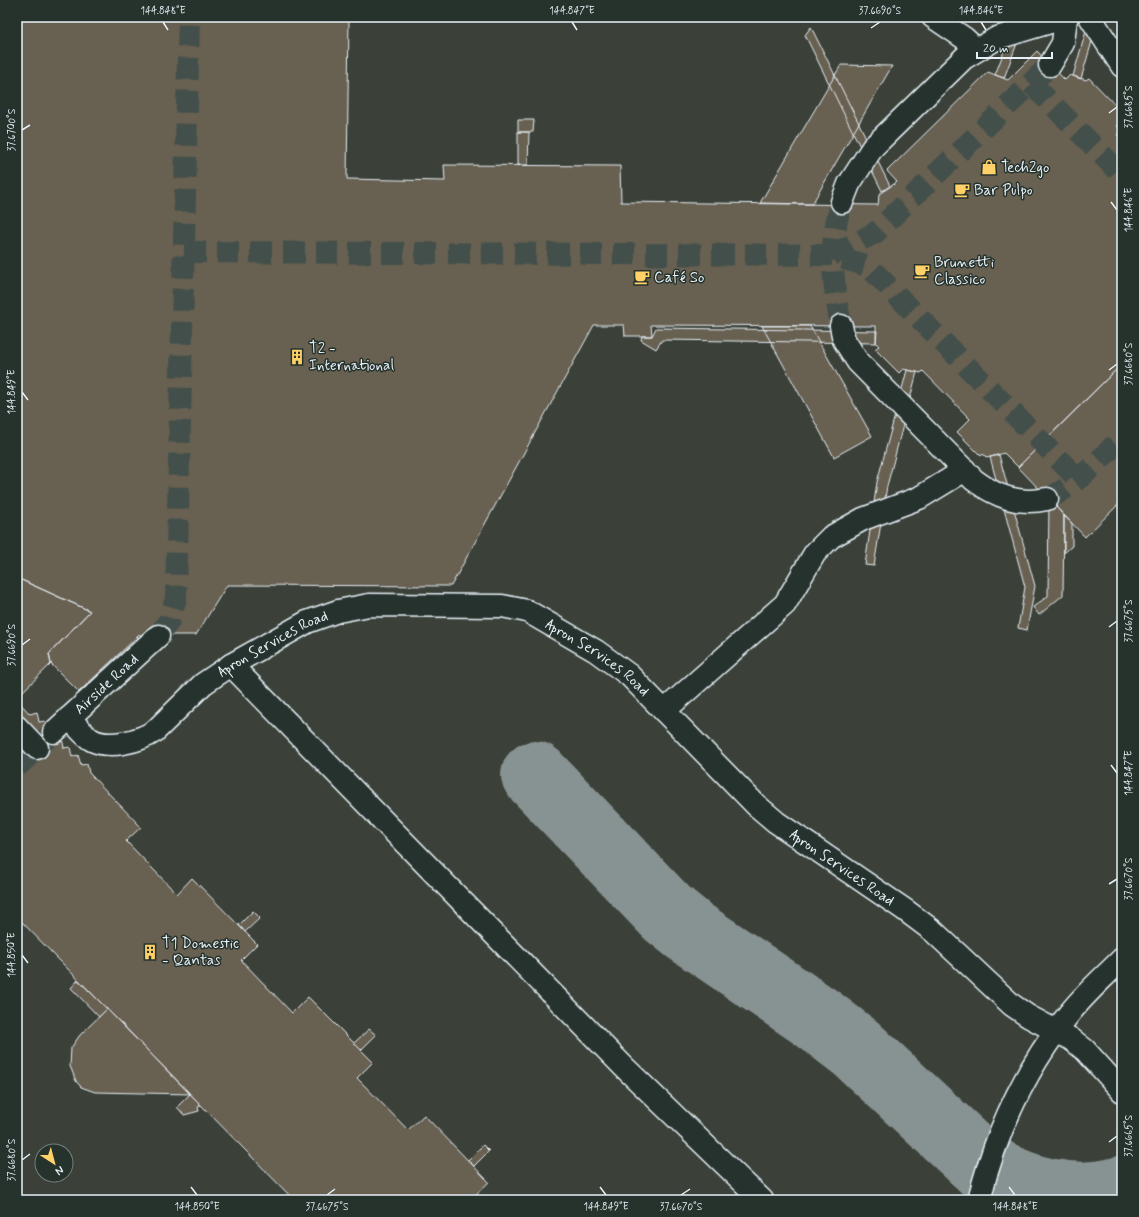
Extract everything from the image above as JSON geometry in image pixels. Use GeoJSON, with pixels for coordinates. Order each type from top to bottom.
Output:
{"type":"FeatureCollection","features":[{"type":"Feature","properties":{"kind":"lane"},"geometry":{"type":"LineString","coordinates":[[933,17],[964,38],[976,49]]}},
{"type":"Feature","properties":{"kind":"lane"},"geometry":{"type":"LineString","coordinates":[[842,202],[849,184],[873,147],[950,70],[976,49],[997,38],[1066,17],[1063,43],[1050,65]]}},
{"type":"Feature","properties":{"kind":"lane"},"geometry":{"type":"LineString","coordinates":[[1090,17],[1122,66]]}},
{"type":"Feature","properties":{"kind":"lane"},"geometry":{"type":"LineString","coordinates":[[841,326],[844,340],[858,362],[965,470],[989,491],[1006,499],[1024,502],[1047,499]]}},
{"type":"Feature","properties":{"kind":"lane"},"geometry":{"type":"LineString","coordinates":[[664,711],[785,604],[815,553],[831,537],[863,519],[919,498],[965,470]]}},
{"type":"Feature","properties":{"kind":"lane","name":"Apron Services Road"},"geometry":{"type":"LineString","coordinates":[[62,725],[100,743],[111,744],[146,737],[155,731],[203,684],[231,665],[307,622],[338,611],[369,605],[502,606],[526,611],[596,651],[629,675],[756,805],[776,822],[905,910],[933,931],[1012,1005],[1028,1016],[1071,1039],[1085,1050],[1122,1090]]}},
{"type":"Feature","properties":{"kind":"lane","name":"Airside Road"},"geometry":{"type":"LineString","coordinates":[[62,725],[158,636]]}},
{"type":"Feature","properties":{"kind":"lane"},"geometry":{"type":"LineString","coordinates":[[231,665],[624,1067],[762,1200]]}},
{"type":"Feature","properties":{"kind":"lane"},"geometry":{"type":"LineString","coordinates":[[17,727],[36,748]]}},
{"type":"Feature","properties":{"kind":"lane"},"geometry":{"type":"LineString","coordinates":[[979,1200],[984,1179],[1004,1123],[1030,1071],[1066,1017],[1122,959]]}},
{"type":"Feature","properties":{"kind":"shaded area"},"geometry":{"type":"Polygon","coordinates":[[[17,17],[1122,17],[1122,1200],[17,1200],[17,17]]]}},
{"type":"Feature","properties":{"kind":"building","name":"T2 - International"},"geometry":{"type":"Polygon","coordinates":[[[17,17],[349,17],[347,179],[445,181],[444,165],[620,166],[621,202],[878,205],[879,194],[897,182],[887,171],[988,72],[1008,80],[1037,51],[1065,80],[1070,75],[1086,80],[1089,78],[1122,112],[1122,121],[1117,126],[1122,130],[1117,135],[1122,140],[1122,364],[1018,467],[1004,453],[987,458],[983,454],[981,456],[957,432],[970,419],[923,371],[921,373],[903,369],[899,373],[875,349],[879,346],[876,343],[876,326],[651,325],[652,336],[625,336],[624,325],[594,325],[451,586],[227,585],[196,635],[139,635],[79,692],[51,664],[49,654],[90,611],[17,578],[17,17]]]}},
{"type":"Feature","properties":{"kind":"building"},"geometry":{"type":"Polygon","coordinates":[[[1017,17],[1027,17],[1004,78],[995,75],[1017,17]]]}},
{"type":"Feature","properties":{"kind":"building"},"geometry":{"type":"Polygon","coordinates":[[[1090,17],[1099,17],[1081,79],[1073,76],[1090,17]]]}},
{"type":"Feature","properties":{"kind":"building"},"geometry":{"type":"Polygon","coordinates":[[[811,27],[890,186],[882,191],[805,35],[811,27]]]}},
{"type":"Feature","properties":{"kind":"building"},"geometry":{"type":"Polygon","coordinates":[[[841,65],[892,66],[812,204],[760,203],[841,65]]]}},
{"type":"Feature","properties":{"kind":"building"},"geometry":{"type":"Polygon","coordinates":[[[518,120],[534,120],[533,132],[518,132],[518,120]]]}},
{"type":"Feature","properties":{"kind":"building"},"geometry":{"type":"Polygon","coordinates":[[[1122,121],[1122,130],[1117,126],[1122,121]]]}},
{"type":"Feature","properties":{"kind":"building"},"geometry":{"type":"Polygon","coordinates":[[[1122,130],[1122,140],[1117,135],[1122,130]]]}},
{"type":"Feature","properties":{"kind":"building"},"geometry":{"type":"Polygon","coordinates":[[[518,132],[529,132],[528,165],[518,165],[518,132]]]}},
{"type":"Feature","properties":{"kind":"building"},"geometry":{"type":"Polygon","coordinates":[[[762,326],[810,326],[872,436],[834,457],[762,326]]]}},
{"type":"Feature","properties":{"kind":"building"},"geometry":{"type":"Polygon","coordinates":[[[656,328],[877,331],[876,343],[662,340],[656,349],[641,340],[642,336],[652,336],[656,328]]]}},
{"type":"Feature","properties":{"kind":"building"},"geometry":{"type":"Polygon","coordinates":[[[1122,364],[1122,501],[1085,537],[1018,467],[1122,364]]]}},
{"type":"Feature","properties":{"kind":"building"},"geometry":{"type":"Polygon","coordinates":[[[907,370],[917,372],[887,486],[874,566],[865,565],[877,482],[907,370]]]}},
{"type":"Feature","properties":{"kind":"building"},"geometry":{"type":"Polygon","coordinates":[[[999,455],[1035,586],[1027,630],[1018,628],[1025,587],[990,457],[999,455]]]}},
{"type":"Feature","properties":{"kind":"building"},"geometry":{"type":"Polygon","coordinates":[[[1049,499],[1064,516],[1063,595],[1039,615],[1033,607],[1048,596],[1049,499]]]}},
{"type":"Feature","properties":{"kind":"building"},"geometry":{"type":"Polygon","coordinates":[[[1064,516],[1072,523],[1072,546],[1064,553],[1064,516]]]}},
{"type":"Feature","properties":{"kind":"building"},"geometry":{"type":"Polygon","coordinates":[[[17,578],[90,611],[49,654],[51,664],[17,697],[17,578]]]}},
{"type":"Feature","properties":{"kind":"building","name":"T1 Domestic - Qantas"},"geometry":{"type":"Polygon","coordinates":[[[17,700],[30,714],[37,712],[39,722],[45,721],[47,731],[62,738],[64,748],[70,747],[72,757],[78,755],[81,765],[87,764],[89,773],[141,827],[126,841],[177,894],[192,878],[257,944],[241,960],[292,1013],[308,997],[373,1062],[357,1078],[408,1130],[424,1115],[489,1182],[473,1197],[476,1200],[294,1200],[17,917],[17,700]]]}},
{"type":"Feature","properties":{"kind":"building"},"geometry":{"type":"Polygon","coordinates":[[[253,911],[260,918],[245,932],[239,925],[253,911]]]}},
{"type":"Feature","properties":{"kind":"building"},"geometry":{"type":"Polygon","coordinates":[[[78,980],[107,1009],[99,1017],[71,988],[78,980]]]}},
{"type":"Feature","properties":{"kind":"building"},"geometry":{"type":"Polygon","coordinates":[[[107,1009],[190,1094],[95,1092],[81,1087],[76,1081],[70,1066],[71,1048],[80,1035],[107,1009]]]}},
{"type":"Feature","properties":{"kind":"building"},"geometry":{"type":"Polygon","coordinates":[[[369,1029],[376,1035],[361,1050],[354,1043],[369,1029]]]}},
{"type":"Feature","properties":{"kind":"building"},"geometry":{"type":"Polygon","coordinates":[[[190,1094],[201,1105],[198,1107],[199,1111],[184,1115],[177,1107],[190,1094]]]}},
{"type":"Feature","properties":{"kind":"building"},"geometry":{"type":"Polygon","coordinates":[[[483,1145],[489,1151],[474,1166],[468,1160],[483,1145]]]}},
{"type":"Feature","properties":{"kind":"taxiway"},"geometry":{"type":"LineString","coordinates":[[535,775],[668,914],[689,931],[817,1018],[856,1048],[1019,1200]]}},
{"type":"Feature","properties":{"kind":"taxiway"},"geometry":{"type":"LineString","coordinates":[[980,1162],[1012,1181],[1048,1192],[1085,1196],[1122,1190]]}},
{"type":"Feature","properties":{"kind":"tunnel"},"geometry":{"type":"LineString","coordinates":[[158,636],[169,621],[176,598],[189,17]]}},
{"type":"Feature","properties":{"kind":"tunnel"},"geometry":{"type":"LineString","coordinates":[[832,255],[875,233],[1050,65]]}},
{"type":"Feature","properties":{"kind":"tunnel"},"geometry":{"type":"LineString","coordinates":[[1032,84],[1122,175]]}},
{"type":"Feature","properties":{"kind":"tunnel"},"geometry":{"type":"LineString","coordinates":[[841,326],[834,279],[833,249],[837,218],[842,202]]}},
{"type":"Feature","properties":{"kind":"tunnel"},"geometry":{"type":"LineString","coordinates":[[184,252],[832,255],[868,266],[1079,480]]}},
{"type":"Feature","properties":{"kind":"tunnel"},"geometry":{"type":"LineString","coordinates":[[1047,499],[1078,480],[1122,438]]}},
{"type":"Feature","properties":{"kind":"tunnel"},"geometry":{"type":"LineString","coordinates":[[17,767],[51,734]]}},
{"type":"Feature","properties":{"kind":"place","name":"Tech2go"},"geometry":{"type":"Point","coordinates":[989,167]}},
{"type":"Feature","properties":{"kind":"place","name":"Bar Pulpo"},"geometry":{"type":"Point","coordinates":[962,190]}},
{"type":"Feature","properties":{"kind":"place","name":"Brunetti Classico"},"geometry":{"type":"Point","coordinates":[922,271]}},
{"type":"Feature","properties":{"kind":"place","name":"Café So"},"geometry":{"type":"Point","coordinates":[642,277]}},
{"type":"Feature","properties":{"kind":"place","name":"T2 - International"},"geometry":{"type":"Point","coordinates":[297,357]}},
{"type":"Feature","properties":{"kind":"place","name":"T1 Domestic - Qantas"},"geometry":{"type":"Point","coordinates":[150,952]}}]}
